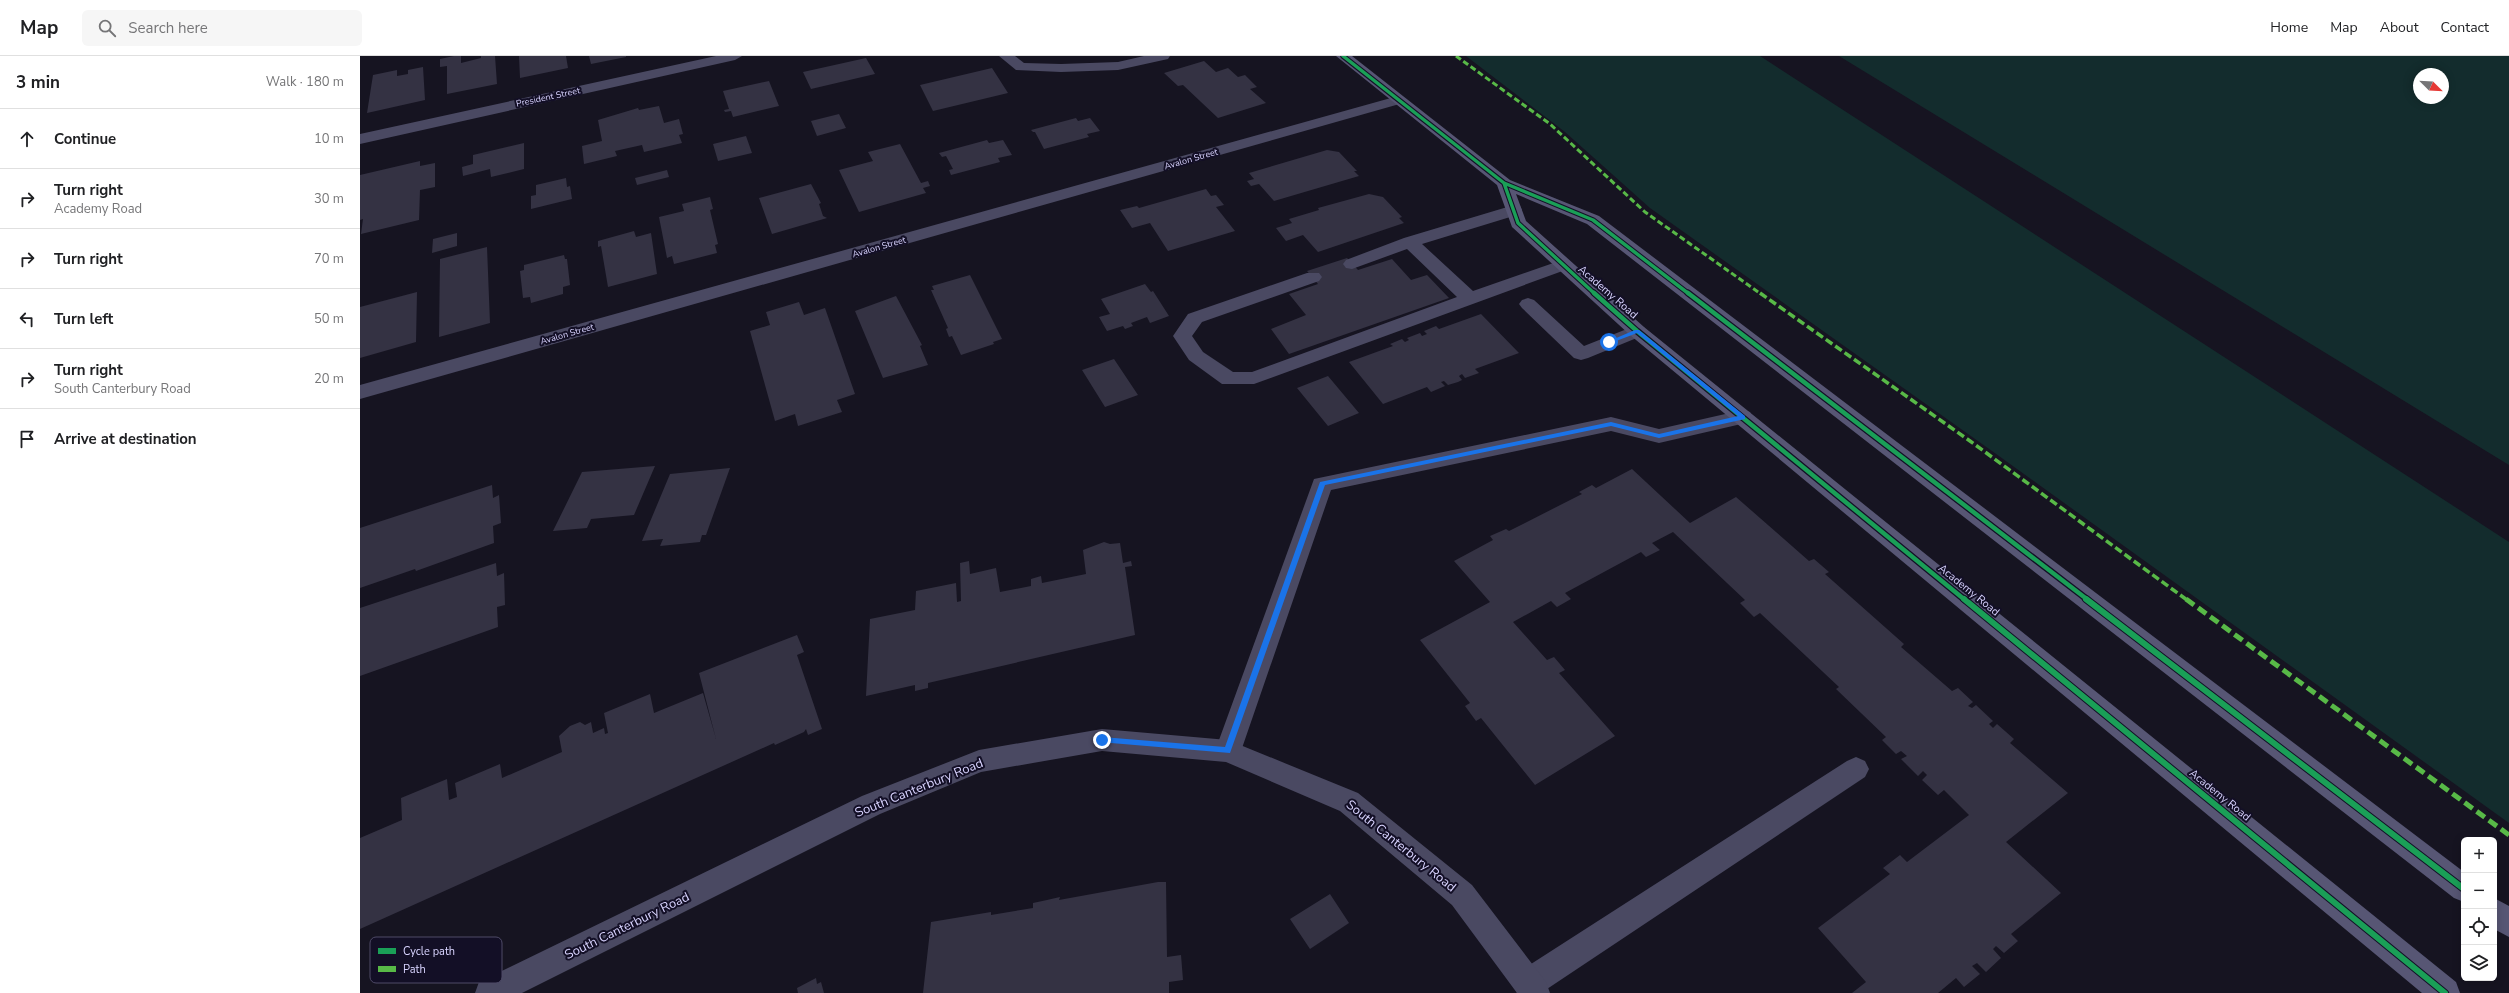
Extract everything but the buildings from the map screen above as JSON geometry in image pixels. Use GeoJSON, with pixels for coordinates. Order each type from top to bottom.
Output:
{"type":"FeatureCollection","features":[{"type":"Feature","properties":{"kind":"main road"},"geometry":{"type":"LineString","coordinates":[[1343,56],[1504,183],[1593,220],[2461,887]]}},
{"type":"Feature","properties":{"kind":"main road","name":"Academy Road"},"geometry":{"type":"LineString","coordinates":[[1504,183],[1518,223],[1562,266],[1637,331],[2445,993]]}},
{"type":"Feature","properties":{"kind":"main road"},"geometry":{"type":"LineString","coordinates":[[2497,914],[2509,923]]}},
{"type":"Feature","properties":{"kind":"street","name":"President Street"},"geometry":{"type":"LineString","coordinates":[[360,139],[735,56]]}},
{"type":"Feature","properties":{"kind":"street"},"geometry":{"type":"LineString","coordinates":[[1006,56],[1021,67],[1061,68],[1118,66],[1163,56]]}},
{"type":"Feature","properties":{"kind":"street","name":"Avalon Street"},"geometry":{"type":"LineString","coordinates":[[360,392],[1398,100]]}},
{"type":"Feature","properties":{"kind":"street"},"geometry":{"type":"LineString","coordinates":[[1352,264],[1410,242],[1514,210]]}},
{"type":"Feature","properties":{"kind":"street"},"geometry":{"type":"LineString","coordinates":[[1410,242],[1470,300]]}},
{"type":"Feature","properties":{"kind":"street"},"geometry":{"type":"LineString","coordinates":[[1313,277],[1195,318],[1182,336],[1196,356],[1229,379],[1254,378],[1562,266]]}},
{"type":"Feature","properties":{"kind":"street"},"geometry":{"type":"LineString","coordinates":[[1528,304],[1581,354],[1637,331]]}},
{"type":"Feature","properties":{"kind":"street"},"geometry":{"type":"LineString","coordinates":[[1228,750],[1322,484],[1611,424],[1659,436],[1743,417]]}},
{"type":"Feature","properties":{"kind":"street","name":"South Canterbury Road"},"geometry":{"type":"LineString","coordinates":[[490,993],[871,805],[979,761],[1102,740],[1228,750],[1349,802],[1462,895],[1531,988]]}},
{"type":"Feature","properties":{"kind":"street"},"geometry":{"type":"LineString","coordinates":[[1531,988],[1856,769]]}},
{"type":"Feature","properties":{"kind":"green space"},"geometry":{"type":"Polygon","coordinates":[[[1466,56],[1760,56],[2509,542],[2509,823],[1992,451],[1650,208],[1565,132],[1466,56]]]}},
{"type":"Feature","properties":{"kind":"green space"},"geometry":{"type":"Polygon","coordinates":[[[1839,56],[2509,56],[2509,465],[1839,56]]]}},
{"type":"Feature","properties":{"kind":"marked path"},"geometry":{"type":"LineString","coordinates":[[1456,56],[1550,124],[1645,212],[1970,441],[2509,835]]}},
{"type":"Feature","properties":{"kind":"cycle path"},"geometry":{"type":"LineString","coordinates":[[1343,56],[1504,183],[1593,220],[2461,887]]}},
{"type":"Feature","properties":{"kind":"cycle path"},"geometry":{"type":"LineString","coordinates":[[1504,183],[1518,223],[1562,265],[1637,331],[2445,993]]}},
{"type":"Feature","properties":{"kind":"route"},"geometry":{"type":"LineString","coordinates":[[1102,740],[1228,750],[1322,484],[1611,424],[1659,436],[1743,417],[1637,331],[1609,342]]}}]}
